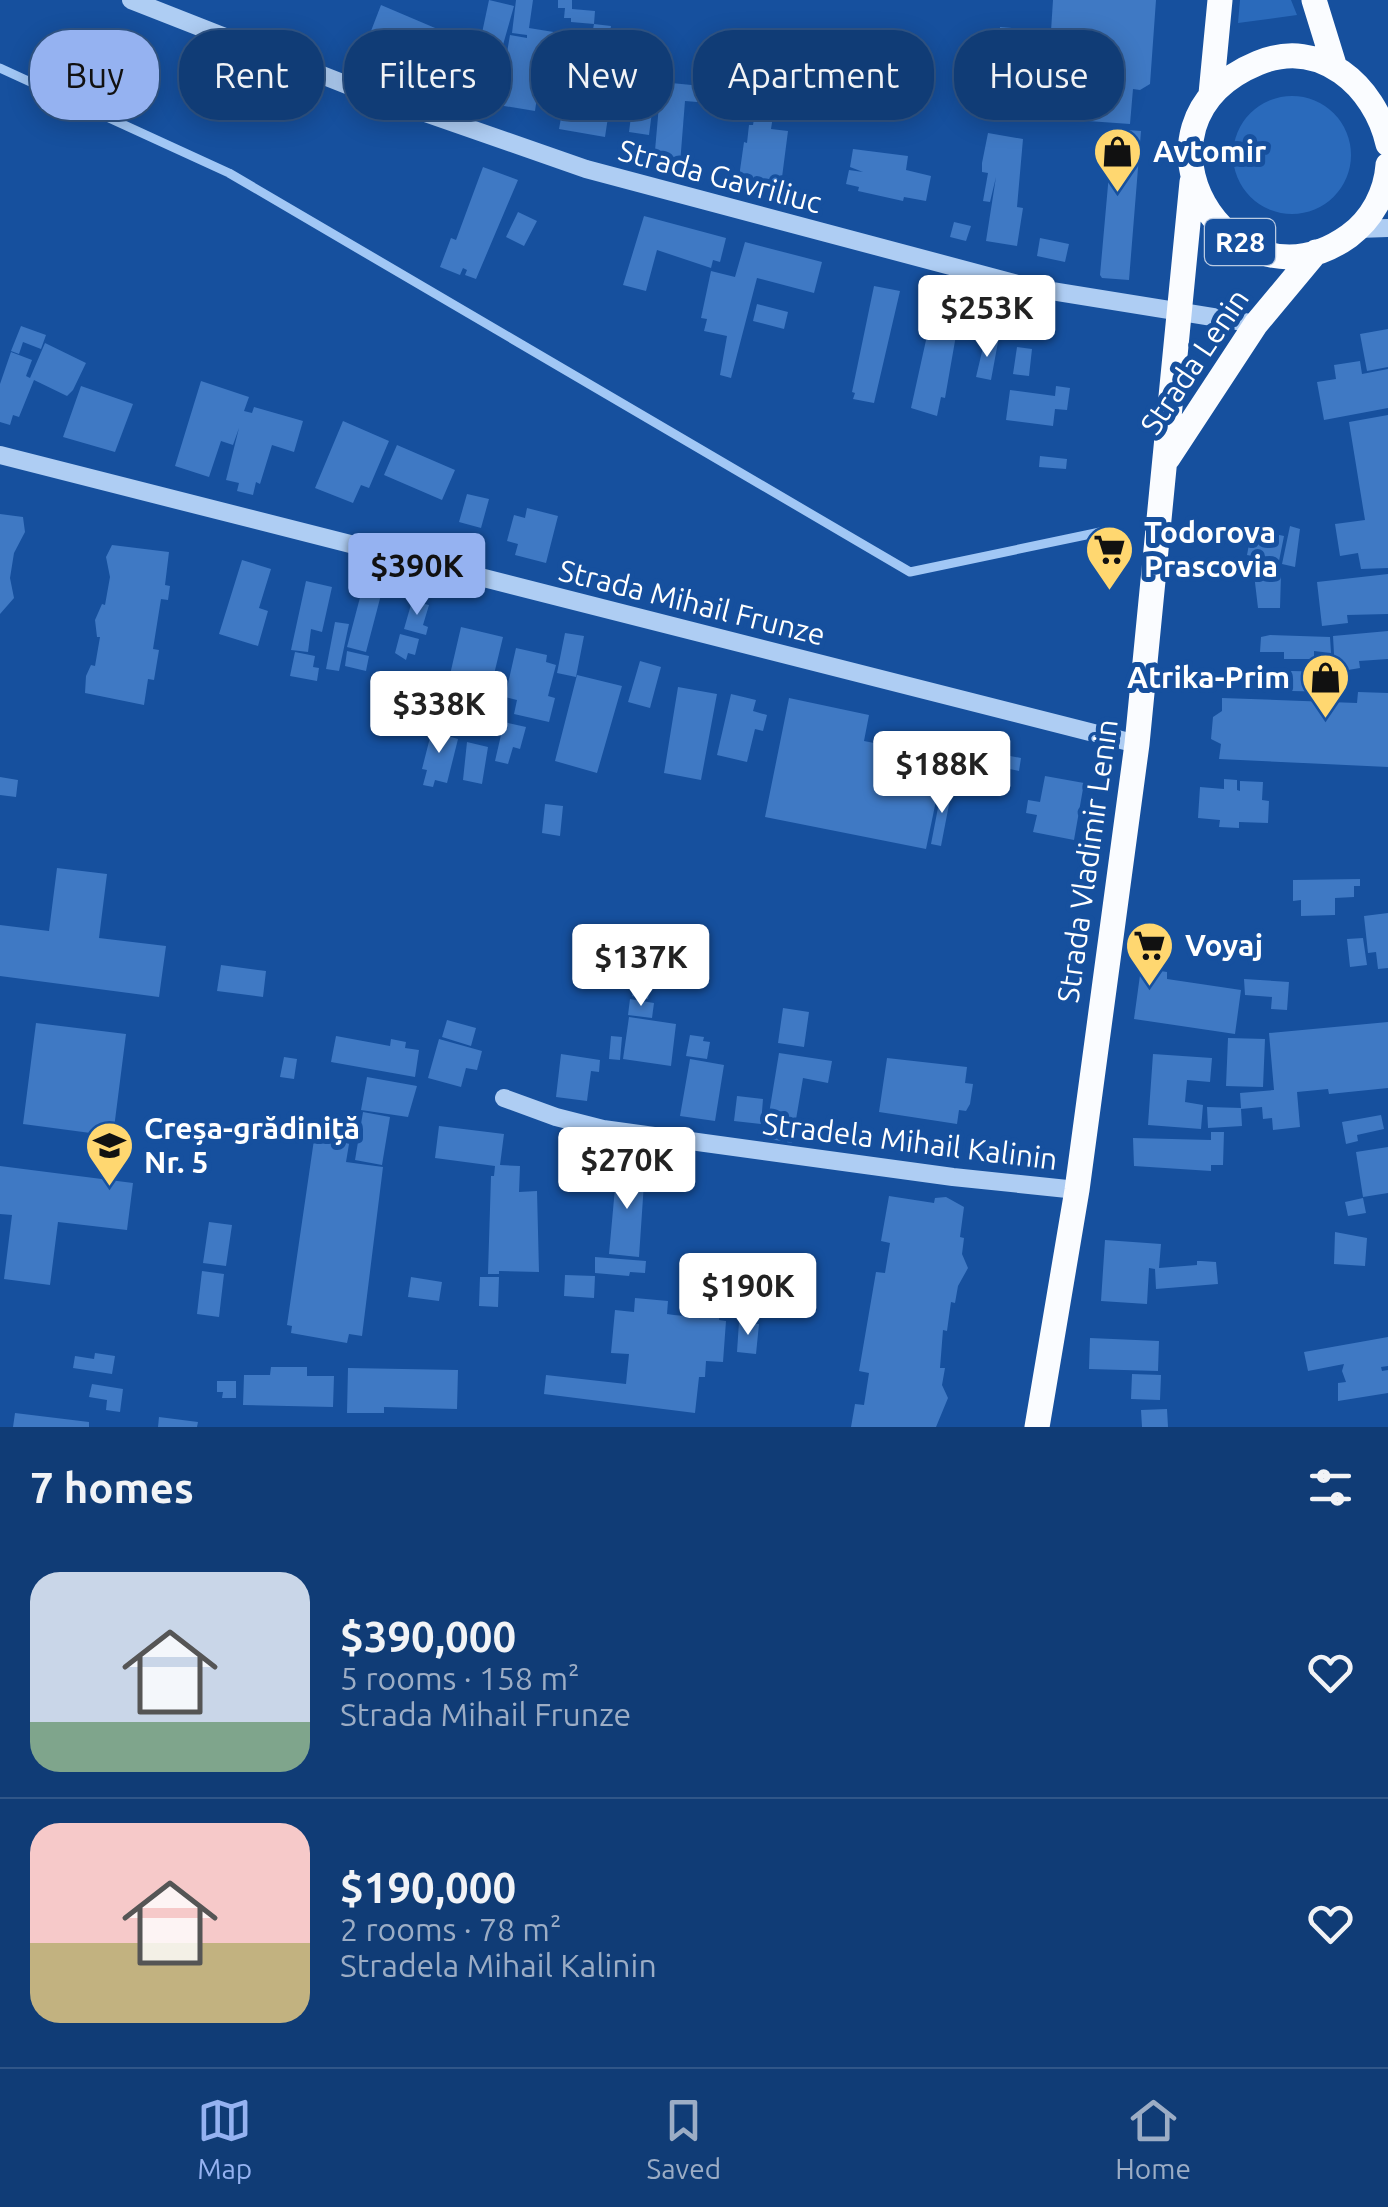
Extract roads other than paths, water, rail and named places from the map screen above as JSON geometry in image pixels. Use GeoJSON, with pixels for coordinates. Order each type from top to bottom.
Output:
{"type":"FeatureCollection","features":[{"type":"Feature","properties":{"kind":"main road","name":"R28"},"geometry":{"type":"LineString","coordinates":[[1220,0],[1211,94],[1196,121],[1189,151],[1192,182],[1205,211],[1226,234],[1254,250],[1285,256],[1316,252],[1338,243],[1358,229],[1376,207],[1388,165]]}},
{"type":"Feature","properties":{"kind":"main road"},"geometry":{"type":"LineString","coordinates":[[1314,0],[1335,68]]}},
{"type":"Feature","properties":{"kind":"main road"},"geometry":{"type":"LineString","coordinates":[[1211,94],[1236,72],[1268,59],[1303,57],[1335,68],[1364,90],[1386,130]]}},
{"type":"Feature","properties":{"kind":"main road","name":"Strada Vladimir Lenin"},"geometry":{"type":"LineString","coordinates":[[1037,1427],[1077,1190],[1138,744],[1192,182]]}},
{"type":"Feature","properties":{"kind":"main road","name":"Strada Lenin"},"geometry":{"type":"LineString","coordinates":[[1165,462],[1256,324],[1316,252]]}},
{"type":"Feature","properties":{"kind":"street","name":"Strada Gavriliuc"},"geometry":{"type":"LineString","coordinates":[[131,0],[365,92],[586,169],[1033,288],[1256,324]]}},
{"type":"Feature","properties":{"kind":"street"},"geometry":{"type":"LineString","coordinates":[[1358,229],[1388,228]]}},
{"type":"Feature","properties":{"kind":"street","name":"Strada Mihail Frunze"},"geometry":{"type":"LineString","coordinates":[[0,455],[1138,744]]}},
{"type":"Feature","properties":{"kind":"street","name":"Stradela Mihail Kalinin"},"geometry":{"type":"LineString","coordinates":[[504,1098],[556,1118],[603,1130],[1077,1190]]}},
{"type":"Feature","properties":{"kind":"waterway"},"geometry":{"type":"LineString","coordinates":[[0,68],[229,173],[910,572],[1105,531]]}},
{"type":"Feature","properties":{"kind":"place","name":"Avtomir"},"geometry":{"type":"Point","coordinates":[1118,194]}},
{"type":"Feature","properties":{"kind":"place","name":"Todorova Prascovia"},"geometry":{"type":"Point","coordinates":[1109,592]}},
{"type":"Feature","properties":{"kind":"place","name":"Atrika-Prim"},"geometry":{"type":"Point","coordinates":[1325,720]}},
{"type":"Feature","properties":{"kind":"place","name":"Voyaj"},"geometry":{"type":"Point","coordinates":[1150,988]}},
{"type":"Feature","properties":{"kind":"place","name":"Creșa-grădiniță Nr. 5"},"geometry":{"type":"Point","coordinates":[109,1188]}}]}
